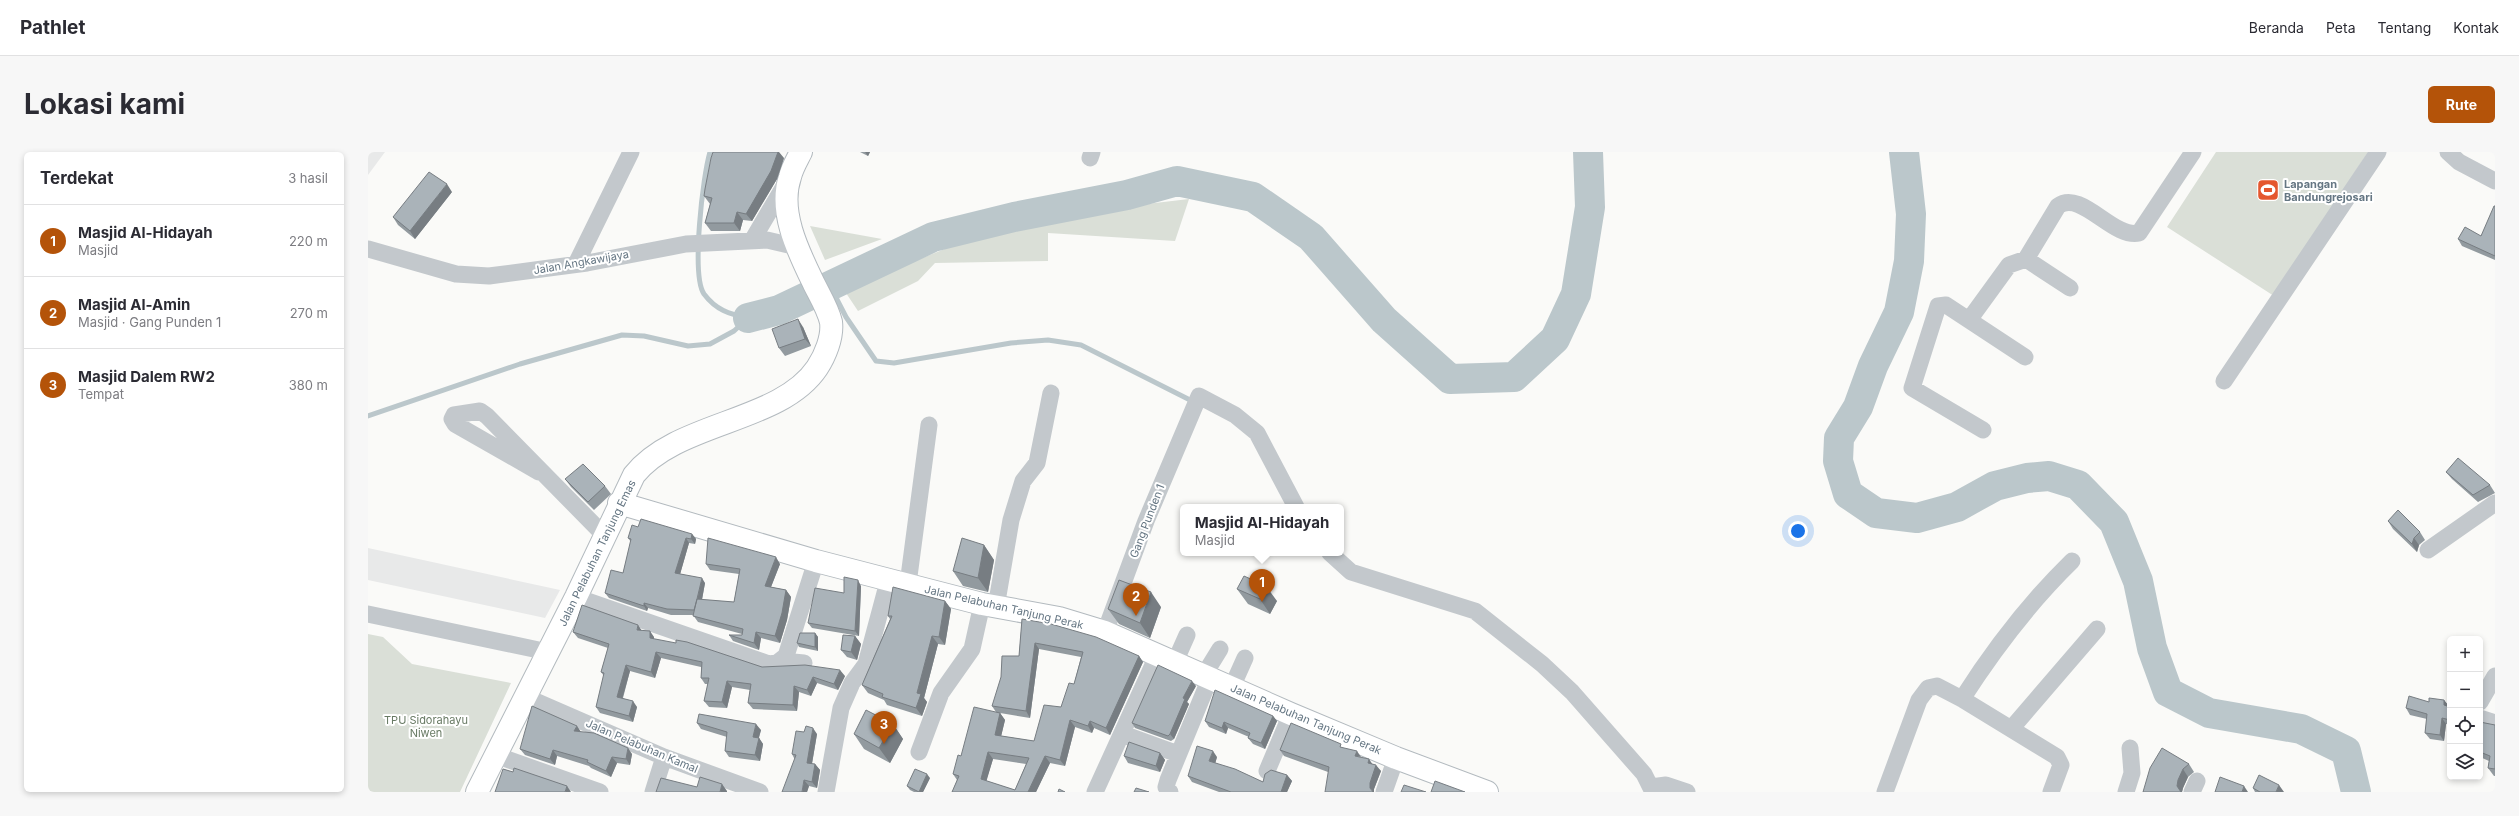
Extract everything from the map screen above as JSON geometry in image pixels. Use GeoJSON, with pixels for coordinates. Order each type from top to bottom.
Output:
{"type":"FeatureCollection","features":[{"type":"Feature","properties":{"kind":"street"},"geometry":{"type":"LineString","coordinates":[[576,264],[631,152]]}},
{"type":"Feature","properties":{"kind":"street","name":"Jalan Pelabuhan Tanjung Emas"},"geometry":{"type":"LineString","coordinates":[[477,792],[576,597],[619,503],[634,475],[658,452],[788,395],[804,383],[817,368],[829,342],[831,323],[828,312],[798,250],[787,208],[790,176],[801,152]]}},
{"type":"Feature","properties":{"kind":"street"},"geometry":{"type":"LineString","coordinates":[[1970,320],[2010,265],[2026,259],[2058,206],[2068,201],[2127,233],[2139,233],[2193,152]]}},
{"type":"Feature","properties":{"kind":"street"},"geometry":{"type":"LineString","coordinates":[[2224,381],[2378,152]]}},
{"type":"Feature","properties":{"kind":"street"},"geometry":{"type":"LineString","coordinates":[[2448,152],[2459,162],[2495,181]]}},
{"type":"Feature","properties":{"kind":"street"},"geometry":{"type":"LineString","coordinates":[[753,239],[790,176]]}},
{"type":"Feature","properties":{"kind":"street","name":"Jalan Angkawijaya"},"geometry":{"type":"LineString","coordinates":[[368,249],[441,270],[472,276],[521,273],[686,244],[719,241],[753,239],[778,241],[798,250]]}},
{"type":"Feature","properties":{"kind":"street"},"geometry":{"type":"LineString","coordinates":[[2026,259],[2070,288]]}},
{"type":"Feature","properties":{"kind":"street"},"geometry":{"type":"LineString","coordinates":[[1983,430],[1912,388],[1938,306],[1946,305],[2025,357]]}},
{"type":"Feature","properties":{"kind":"street"},"geometry":{"type":"LineString","coordinates":[[919,752],[941,693],[972,649],[989,605],[1011,520],[1023,481],[1037,463],[1051,393]]}},
{"type":"Feature","properties":{"kind":"street","name":"Gang Punden 1"},"geometry":{"type":"LineString","coordinates":[[1105,632],[1149,514],[1196,404],[1235,415],[1257,433],[1294,504]]}},
{"type":"Feature","properties":{"kind":"street"},"geometry":{"type":"LineString","coordinates":[[539,472],[455,424],[452,419],[454,415],[480,411],[539,472],[604,535]]}},
{"type":"Feature","properties":{"kind":"street"},"geometry":{"type":"LineString","coordinates":[[826,792],[841,708],[852,683],[866,664],[899,581],[929,426]]}},
{"type":"Feature","properties":{"kind":"street","name":"Jalan Pelabuhan Tanjung Perak"},"geometry":{"type":"LineString","coordinates":[[619,503],[816,561],[989,605],[1059,618],[1105,632],[1167,658],[1291,714],[1396,758],[1487,792]]}},
{"type":"Feature","properties":{"kind":"street"},"geometry":{"type":"LineString","coordinates":[[2428,550],[2495,503]]}},
{"type":"Feature","properties":{"kind":"street"},"geometry":{"type":"LineString","coordinates":[[1333,556],[1351,572],[1475,611],[1542,664],[1572,692],[1610,732],[1644,774],[1652,789],[1666,785],[1687,792]]}},
{"type":"Feature","properties":{"kind":"street"},"geometry":{"type":"LineString","coordinates":[[782,660],[786,656],[816,561]]}},
{"type":"Feature","properties":{"kind":"street"},"geometry":{"type":"LineString","coordinates":[[1962,699],[1988,658],[2047,586],[2072,561]]}},
{"type":"Feature","properties":{"kind":"street"},"geometry":{"type":"LineString","coordinates":[[576,597],[759,662],[769,664],[782,660],[804,663]]}},
{"type":"Feature","properties":{"kind":"street"},"geometry":{"type":"LineString","coordinates":[[368,614],[548,652]]}},
{"type":"Feature","properties":{"kind":"street"},"geometry":{"type":"LineString","coordinates":[[2011,729],[2097,629]]}},
{"type":"Feature","properties":{"kind":"street"},"geometry":{"type":"LineString","coordinates":[[1095,792],[1123,734],[1167,658],[1187,635]]}},
{"type":"Feature","properties":{"kind":"street"},"geometry":{"type":"LineString","coordinates":[[1170,792],[1167,789],[1167,784],[1207,677],[1220,649]]}},
{"type":"Feature","properties":{"kind":"street"},"geometry":{"type":"LineString","coordinates":[[1232,687],[1245,658]]}},
{"type":"Feature","properties":{"kind":"street"},"geometry":{"type":"LineString","coordinates":[[2483,697],[2495,676]]}},
{"type":"Feature","properties":{"kind":"street"},"geometry":{"type":"LineString","coordinates":[[1885,792],[1919,700],[1928,688],[1937,686],[1962,699],[2059,759],[2061,765],[2055,790]]}},
{"type":"Feature","properties":{"kind":"street","name":"Jalan Pelabuhan Kamal"},"geometry":{"type":"LineString","coordinates":[[526,697],[664,757],[760,792]]}},
{"type":"Feature","properties":{"kind":"street"},"geometry":{"type":"LineString","coordinates":[[1267,771],[1291,714]]}},
{"type":"Feature","properties":{"kind":"street"},"geometry":{"type":"LineString","coordinates":[[2483,719],[2495,723]]}},
{"type":"Feature","properties":{"kind":"street"},"geometry":{"type":"LineString","coordinates":[[1123,734],[1178,754]]}},
{"type":"Feature","properties":{"kind":"street"},"geometry":{"type":"LineString","coordinates":[[2126,792],[2132,773],[2130,748]]}},
{"type":"Feature","properties":{"kind":"street"},"geometry":{"type":"LineString","coordinates":[[496,754],[600,792]]}},
{"type":"Feature","properties":{"kind":"street"},"geometry":{"type":"LineString","coordinates":[[653,792],[664,757]]}},
{"type":"Feature","properties":{"kind":"street"},"geometry":{"type":"LineString","coordinates":[[1384,792],[1396,758]]}},
{"type":"Feature","properties":{"kind":"shaded area"},"geometry":{"type":"Polygon","coordinates":[[[368,152],[385,152],[368,175],[368,152]]]}},
{"type":"Feature","properties":{"kind":"shaded area"},"geometry":{"type":"Polygon","coordinates":[[[368,548],[560,590],[545,618],[368,580],[368,548]]]}},
{"type":"Feature","properties":{"kind":"green space","name":"Lapangan Bandungrejosari"},"geometry":{"type":"Polygon","coordinates":[[[2216,152],[2368,152],[2274,296],[2167,227],[2216,152]]]}},
{"type":"Feature","properties":{"kind":"green space"},"geometry":{"type":"Polygon","coordinates":[[[1189,199],[1175,241],[1048,233],[1048,261],[935,263],[918,281],[858,311],[844,290],[952,246],[1121,207],[1189,199]]]}},
{"type":"Feature","properties":{"kind":"green space"},"geometry":{"type":"Polygon","coordinates":[[[810,226],[882,239],[825,260],[810,226]]]}},
{"type":"Feature","properties":{"kind":"green space","name":"TPU Sidorahayu Niwen"},"geometry":{"type":"Polygon","coordinates":[[[368,634],[383,637],[412,664],[511,683],[460,792],[368,792],[368,634]]]}},
{"type":"Feature","properties":{"kind":"building"},"geometry":{"type":"Polygon","coordinates":[[[713,152],[778,152],[771,171],[746,214],[737,212],[734,223],[705,223],[712,198],[704,196],[713,152]]]}},
{"type":"Feature","properties":{"kind":"building"},"geometry":{"type":"Polygon","coordinates":[[[429,172],[447,184],[410,231],[393,217],[429,172]]]}},
{"type":"Feature","properties":{"kind":"building"},"geometry":{"type":"Polygon","coordinates":[[[2494,206],[2495,256],[2458,239],[2465,227],[2481,236],[2494,206]]]}},
{"type":"Feature","properties":{"kind":"building"},"geometry":{"type":"Polygon","coordinates":[[[798,319],[805,339],[779,348],[772,329],[798,319]]]}},
{"type":"Feature","properties":{"kind":"building"},"geometry":{"type":"Polygon","coordinates":[[[2458,458],[2490,485],[2473,495],[2446,472],[2458,458]]]}},
{"type":"Feature","properties":{"kind":"building"},"geometry":{"type":"Polygon","coordinates":[[[583,464],[605,486],[588,502],[565,479],[583,464]]]}},
{"type":"Feature","properties":{"kind":"building"},"geometry":{"type":"Polygon","coordinates":[[[2398,510],[2420,532],[2414,538],[2412,544],[2388,521],[2398,510]]]}},
{"type":"Feature","properties":{"kind":"building"},"geometry":{"type":"Polygon","coordinates":[[[641,519],[692,534],[691,539],[686,538],[675,573],[702,578],[694,610],[667,609],[644,603],[644,606],[605,593],[611,570],[623,573],[631,539],[628,538],[632,525],[638,527],[641,519]]]}},
{"type":"Feature","properties":{"kind":"building"},"geometry":{"type":"Polygon","coordinates":[[[708,538],[776,557],[765,586],[786,590],[782,613],[775,636],[756,632],[754,643],[729,635],[742,635],[743,629],[693,616],[697,599],[734,602],[740,569],[706,564],[708,538]]]}},
{"type":"Feature","properties":{"kind":"building"},"geometry":{"type":"Polygon","coordinates":[[[962,538],[984,545],[978,578],[953,571],[962,538]]]}},
{"type":"Feature","properties":{"kind":"building"},"geometry":{"type":"Polygon","coordinates":[[[1244,576],[1266,586],[1260,599],[1237,589],[1244,576]]]}},
{"type":"Feature","properties":{"kind":"building"},"geometry":{"type":"Polygon","coordinates":[[[844,577],[858,580],[855,631],[808,623],[815,588],[844,593],[844,577]]]}},
{"type":"Feature","properties":{"kind":"building"},"geometry":{"type":"Polygon","coordinates":[[[1119,580],[1151,592],[1140,623],[1108,609],[1119,580]]]}},
{"type":"Feature","properties":{"kind":"building"},"geometry":{"type":"Polygon","coordinates":[[[893,587],[945,601],[939,637],[932,636],[917,693],[921,694],[916,708],[882,697],[883,694],[862,685],[892,616],[888,616],[893,587]]]}},
{"type":"Feature","properties":{"kind":"building"},"geometry":{"type":"Polygon","coordinates":[[[582,605],[638,625],[637,630],[650,631],[650,638],[676,643],[676,640],[687,642],[762,667],[805,665],[840,670],[834,684],[813,677],[807,690],[794,686],[793,705],[748,703],[751,684],[727,681],[722,702],[704,701],[709,678],[701,678],[702,662],[656,652],[651,672],[626,665],[617,697],[633,701],[629,716],[596,707],[604,673],[601,672],[609,644],[573,632],[582,605]]]}},
{"type":"Feature","properties":{"kind":"building"},"geometry":{"type":"Polygon","coordinates":[[[1022,619],[1051,624],[1096,637],[1139,656],[1106,728],[1090,721],[1088,726],[1070,720],[1060,760],[1045,756],[1028,792],[952,792],[959,776],[953,774],[958,755],[961,756],[974,707],[1000,713],[995,735],[1034,741],[1044,705],[1061,707],[1069,683],[1074,684],[1083,652],[1035,643],[1026,711],[992,706],[1001,677],[1002,656],[1019,656],[1022,619]],[[988,752],[981,779],[1015,790],[1029,758],[988,752]]]}},
{"type":"Feature","properties":{"kind":"building"},"geometry":{"type":"Polygon","coordinates":[[[800,633],[815,633],[815,647],[797,643],[800,633]]]}},
{"type":"Feature","properties":{"kind":"building"},"geometry":{"type":"Polygon","coordinates":[[[843,635],[855,636],[851,652],[841,650],[843,635]]]}},
{"type":"Feature","properties":{"kind":"building"},"geometry":{"type":"Polygon","coordinates":[[[1158,665],[1192,681],[1183,698],[1185,699],[1168,736],[1132,723],[1158,665]]]}},
{"type":"Feature","properties":{"kind":"building"},"geometry":{"type":"Polygon","coordinates":[[[1215,690],[1273,716],[1261,743],[1248,738],[1250,733],[1224,722],[1222,728],[1205,721],[1215,690]]]}},
{"type":"Feature","properties":{"kind":"building"},"geometry":{"type":"Polygon","coordinates":[[[2409,696],[2429,702],[2429,698],[2444,700],[2444,705],[2447,706],[2447,719],[2442,718],[2440,735],[2425,733],[2427,714],[2406,708],[2409,696]]]}},
{"type":"Feature","properties":{"kind":"building"},"geometry":{"type":"Polygon","coordinates":[[[532,706],[577,726],[574,731],[594,733],[628,748],[626,759],[612,757],[606,771],[587,762],[588,760],[553,750],[550,759],[520,749],[532,706]]]}},
{"type":"Feature","properties":{"kind":"building"},"geometry":{"type":"Polygon","coordinates":[[[866,710],[893,724],[879,748],[854,734],[866,710]]]}},
{"type":"Feature","properties":{"kind":"building"},"geometry":{"type":"Polygon","coordinates":[[[699,714],[756,724],[753,737],[759,738],[755,755],[725,751],[727,732],[697,723],[699,714]]]}},
{"type":"Feature","properties":{"kind":"building"},"geometry":{"type":"Polygon","coordinates":[[[1291,723],[1341,744],[1340,747],[1357,751],[1355,756],[1369,759],[1368,763],[1376,765],[1370,783],[1370,788],[1373,792],[1325,792],[1329,767],[1280,750],[1291,723]]]}},
{"type":"Feature","properties":{"kind":"building"},"geometry":{"type":"Polygon","coordinates":[[[2483,723],[2495,725],[2495,769],[2488,768],[2490,756],[2483,753],[2483,723]]]}},
{"type":"Feature","properties":{"kind":"building"},"geometry":{"type":"Polygon","coordinates":[[[806,726],[813,728],[807,763],[815,764],[812,782],[804,780],[802,792],[782,792],[796,755],[792,754],[796,731],[804,732],[806,726]]]}},
{"type":"Feature","properties":{"kind":"building"},"geometry":{"type":"Polygon","coordinates":[[[1129,742],[1160,753],[1156,766],[1124,756],[1129,742]]]}},
{"type":"Feature","properties":{"kind":"building"},"geometry":{"type":"Polygon","coordinates":[[[1197,746],[1213,751],[1209,761],[1235,769],[1263,782],[1265,774],[1271,770],[1287,775],[1281,792],[1231,792],[1188,776],[1197,746]]]}},
{"type":"Feature","properties":{"kind":"building"},"geometry":{"type":"Polygon","coordinates":[[[2162,748],[2189,764],[2183,769],[2178,780],[2177,786],[2181,792],[2143,792],[2150,768],[2162,748]]]}},
{"type":"Feature","properties":{"kind":"building"},"geometry":{"type":"Polygon","coordinates":[[[514,768],[567,786],[565,792],[495,792],[503,769],[513,772],[514,768]]]}},
{"type":"Feature","properties":{"kind":"building"},"geometry":{"type":"Polygon","coordinates":[[[915,769],[927,774],[919,792],[907,786],[915,769]]]}},
{"type":"Feature","properties":{"kind":"building"},"geometry":{"type":"Polygon","coordinates":[[[2259,775],[2279,785],[2276,792],[2260,792],[2253,788],[2259,775]]]}},
{"type":"Feature","properties":{"kind":"building"},"geometry":{"type":"Polygon","coordinates":[[[700,777],[722,784],[720,792],[656,792],[661,778],[697,787],[700,777]]]}},
{"type":"Feature","properties":{"kind":"building"},"geometry":{"type":"Polygon","coordinates":[[[2220,777],[2244,786],[2242,792],[2215,792],[2220,777]]]}},
{"type":"Feature","properties":{"kind":"building"},"geometry":{"type":"Polygon","coordinates":[[[1435,781],[1465,792],[1431,792],[1435,781]]]}},
{"type":"Feature","properties":{"kind":"building"},"geometry":{"type":"Polygon","coordinates":[[[1404,785],[1426,792],[1401,792],[1404,785]]]}},
{"type":"Feature","properties":{"kind":"building"},"geometry":{"type":"Polygon","coordinates":[[[1136,788],[1149,792],[1134,792],[1136,788]]]}},
{"type":"Feature","properties":{"kind":"building"},"geometry":{"type":"Polygon","coordinates":[[[1059,789],[1065,792],[1058,792],[1059,789]]]}},
{"type":"Feature","properties":{"kind":"waterway"},"geometry":{"type":"LineString","coordinates":[[710,152],[704,181],[698,247],[700,283],[704,294],[718,308],[729,313],[748,318]]}},
{"type":"Feature","properties":{"kind":"waterway"},"geometry":{"type":"LineString","coordinates":[[748,318],[779,310],[933,237],[1014,217],[1127,195],[1177,181],[1253,197],[1311,237],[1384,320],[1450,379],[1514,377],[1555,339],[1576,294],[1590,207],[1588,152]]}},
{"type":"Feature","properties":{"kind":"waterway"},"geometry":{"type":"LineString","coordinates":[[1904,152],[1911,214],[1909,261],[1899,312],[1873,366],[1858,407],[1839,438],[1838,461],[1848,494],[1876,513],[1917,518],[1957,507],[1995,486],[2027,478],[2049,476],[2078,485],[2114,522],[2138,581],[2152,648],[2168,692],[2209,713],[2301,729],[2346,751],[2356,792]]}},
{"type":"Feature","properties":{"kind":"waterway"},"geometry":{"type":"LineString","coordinates":[[830,286],[846,317],[876,361],[894,363],[1011,343],[1048,340],[1081,345],[1194,402]]}},
{"type":"Feature","properties":{"kind":"waterway"},"geometry":{"type":"LineString","coordinates":[[368,416],[520,364],[622,335],[644,336],[688,346],[710,344],[734,331],[748,318]]}},
{"type":"Feature","properties":{"kind":"place","name":"Lapangan Bandungrejosari"},"geometry":{"type":"Point","coordinates":[2268,190]}},
{"type":"Feature","properties":{"kind":"place","name":"Masjid Al-Hidayah"},"geometry":{"type":"Point","coordinates":[1262,602]}},
{"type":"Feature","properties":{"kind":"place","name":"Masjid Al-Amin"},"geometry":{"type":"Point","coordinates":[1136,616]}},
{"type":"Feature","properties":{"kind":"place","name":"Masjid Dalem RW2"},"geometry":{"type":"Point","coordinates":[884,744]}}]}
